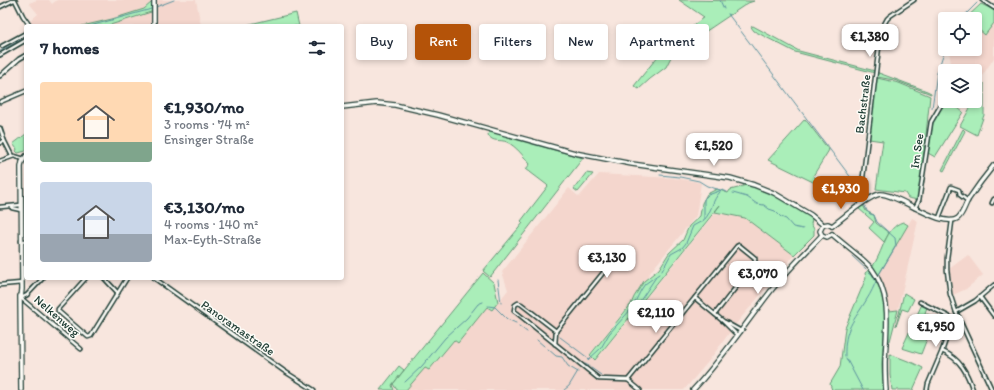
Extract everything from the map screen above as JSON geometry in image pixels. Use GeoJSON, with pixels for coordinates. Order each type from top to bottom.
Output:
{"type":"FeatureCollection","features":[{"type":"Feature","properties":{"kind":"main road"},"geometry":{"type":"LineString","coordinates":[[154,0],[154,24]]}},
{"type":"Feature","properties":{"kind":"main road"},"geometry":{"type":"LineString","coordinates":[[344,107],[377,103],[415,109],[575,153],[632,164],[710,174],[745,182],[764,189],[811,214],[823,226]]}},
{"type":"Feature","properties":{"kind":"main road"},"geometry":{"type":"LineString","coordinates":[[21,390],[21,298],[24,241],[21,167],[24,160]]}},
{"type":"Feature","properties":{"kind":"main road"},"geometry":{"type":"LineString","coordinates":[[832,226],[876,195],[886,195],[915,209],[952,221],[960,216],[968,201],[994,165]]}},
{"type":"Feature","properties":{"kind":"main road"},"geometry":{"type":"LineString","coordinates":[[822,236],[820,231],[823,226],[828,224],[832,226]]}},
{"type":"Feature","properties":{"kind":"main road"},"geometry":{"type":"LineString","coordinates":[[822,236],[827,237],[832,234],[834,230],[832,226]]}},
{"type":"Feature","properties":{"kind":"main road"},"geometry":{"type":"LineString","coordinates":[[832,234],[866,264],[877,278],[885,295],[887,310],[885,362],[886,390]]}},
{"type":"Feature","properties":{"kind":"main road"},"geometry":{"type":"LineString","coordinates":[[693,390],[716,363],[789,269],[822,236]]}},
{"type":"Feature","properties":{"kind":"street"},"geometry":{"type":"LineString","coordinates":[[0,7],[14,0],[29,24]]}},
{"type":"Feature","properties":{"kind":"street","name":"Bachstraße"},"geometry":{"type":"LineString","coordinates":[[869,199],[863,190],[862,185],[880,34],[887,19],[893,13],[914,0]]}},
{"type":"Feature","properties":{"kind":"street"},"geometry":{"type":"LineString","coordinates":[[982,0],[994,8]]}},
{"type":"Feature","properties":{"kind":"street"},"geometry":{"type":"LineString","coordinates":[[2,46],[24,34]]}},
{"type":"Feature","properties":{"kind":"street"},"geometry":{"type":"LineString","coordinates":[[0,55],[24,41]]}},
{"type":"Feature","properties":{"kind":"street"},"geometry":{"type":"LineString","coordinates":[[0,76],[24,56]]}},
{"type":"Feature","properties":{"kind":"street"},"geometry":{"type":"LineString","coordinates":[[0,102],[24,92]]}},
{"type":"Feature","properties":{"kind":"street","name":"Im See"},"geometry":{"type":"LineString","coordinates":[[915,209],[919,200],[931,122],[939,108]]}},
{"type":"Feature","properties":{"kind":"street"},"geometry":{"type":"LineString","coordinates":[[0,128],[12,156]]}},
{"type":"Feature","properties":{"kind":"street"},"geometry":{"type":"LineString","coordinates":[[0,143],[4,140]]}},
{"type":"Feature","properties":{"kind":"street"},"geometry":{"type":"LineString","coordinates":[[0,161],[12,156],[24,158]]}},
{"type":"Feature","properties":{"kind":"street"},"geometry":{"type":"LineString","coordinates":[[939,218],[951,187],[959,190],[961,196],[968,201]]}},
{"type":"Feature","properties":{"kind":"street"},"geometry":{"type":"LineString","coordinates":[[992,203],[994,199]]}},
{"type":"Feature","properties":{"kind":"street"},"geometry":{"type":"LineString","coordinates":[[0,207],[22,208]]}},
{"type":"Feature","properties":{"kind":"street"},"geometry":{"type":"LineString","coordinates":[[952,221],[947,258],[949,290],[956,312],[992,390]]}},
{"type":"Feature","properties":{"kind":"street"},"geometry":{"type":"LineString","coordinates":[[628,380],[738,245],[755,258],[753,266],[715,314]]}},
{"type":"Feature","properties":{"kind":"street"},"geometry":{"type":"LineString","coordinates":[[555,344],[556,331],[615,258]]}},
{"type":"Feature","properties":{"kind":"street"},"geometry":{"type":"LineString","coordinates":[[21,298],[27,295],[41,280]]}},
{"type":"Feature","properties":{"kind":"street"},"geometry":{"type":"LineString","coordinates":[[84,280],[58,309],[58,311],[87,336],[91,336],[126,280]]}},
{"type":"Feature","properties":{"kind":"street"},"geometry":{"type":"LineString","coordinates":[[106,280],[118,293]]}},
{"type":"Feature","properties":{"kind":"street","name":"Panoramastraße"},"geometry":{"type":"LineString","coordinates":[[157,280],[208,318],[314,390]]}},
{"type":"Feature","properties":{"kind":"street"},"geometry":{"type":"LineString","coordinates":[[0,285],[22,283]]}},
{"type":"Feature","properties":{"kind":"street"},"geometry":{"type":"LineString","coordinates":[[956,312],[980,298],[994,285]]}},
{"type":"Feature","properties":{"kind":"street","name":"Nelkenweg"},"geometry":{"type":"LineString","coordinates":[[21,298],[81,349]]}},
{"type":"Feature","properties":{"kind":"street"},"geometry":{"type":"LineString","coordinates":[[695,298],[723,321],[737,336]]}},
{"type":"Feature","properties":{"kind":"street"},"geometry":{"type":"LineString","coordinates":[[980,298],[994,316]]}},
{"type":"Feature","properties":{"kind":"street"},"geometry":{"type":"LineString","coordinates":[[920,302],[954,319]]}},
{"type":"Feature","properties":{"kind":"street"},"geometry":{"type":"LineString","coordinates":[[556,331],[521,304],[518,303],[516,305],[514,311],[599,379],[628,380],[640,390]]}},
{"type":"Feature","properties":{"kind":"street"},"geometry":{"type":"LineString","coordinates":[[928,390],[928,384],[954,319],[959,317]]}},
{"type":"Feature","properties":{"kind":"street"},"geometry":{"type":"LineString","coordinates":[[723,321],[741,331]]}},
{"type":"Feature","properties":{"kind":"street"},"geometry":{"type":"LineString","coordinates":[[942,351],[963,366],[974,390]]}},
{"type":"Feature","properties":{"kind":"shaded area"},"geometry":{"type":"Polygon","coordinates":[[[37,0],[49,0],[52,4],[57,0],[152,0],[145,9],[94,24],[32,24],[30,21],[38,14],[29,3],[37,0]]]}},
{"type":"Feature","properties":{"kind":"shaded area"},"geometry":{"type":"Polygon","coordinates":[[[156,0],[196,0],[201,24],[156,24],[156,0]]]}},
{"type":"Feature","properties":{"kind":"shaded area"},"geometry":{"type":"Polygon","coordinates":[[[151,12],[152,13],[152,24],[113,24],[151,12]]]}},
{"type":"Feature","properties":{"kind":"shaded area"},"geometry":{"type":"Polygon","coordinates":[[[994,23],[994,58],[982,76],[982,64],[951,63],[950,56],[982,56],[982,32],[985,35],[994,23]]]}},
{"type":"Feature","properties":{"kind":"shaded area"},"geometry":{"type":"Polygon","coordinates":[[[599,174],[673,178],[701,183],[696,216],[652,270],[630,304],[589,355],[596,360],[715,213],[745,218],[794,255],[735,325],[708,362],[684,390],[406,390],[425,367],[429,370],[454,340],[458,343],[487,306],[492,310],[508,290],[502,272],[569,188],[579,197],[599,174]]]}},
{"type":"Feature","properties":{"kind":"shaded area"},"geometry":{"type":"Polygon","coordinates":[[[912,218],[918,221],[898,310],[889,311],[887,298],[878,276],[912,218]]]}},
{"type":"Feature","properties":{"kind":"shaded area"},"geometry":{"type":"Polygon","coordinates":[[[968,255],[983,275],[966,289],[953,295],[949,269],[968,255]]]}},
{"type":"Feature","properties":{"kind":"green space"},"geometry":{"type":"Polygon","coordinates":[[[679,0],[754,1],[748,3],[709,29],[709,24],[695,24],[704,17],[679,0]]]}},
{"type":"Feature","properties":{"kind":"green space"},"geometry":{"type":"Polygon","coordinates":[[[152,2],[152,13],[151,12],[113,24],[91,24],[112,19],[144,9],[152,2]]]}},
{"type":"Feature","properties":{"kind":"green space"},"geometry":{"type":"Polygon","coordinates":[[[981,4],[994,10],[994,23],[985,35],[982,32],[982,12],[972,12],[981,4]]]}},
{"type":"Feature","properties":{"kind":"green space"},"geometry":{"type":"Polygon","coordinates":[[[296,13],[299,24],[250,24],[296,13]]]}},
{"type":"Feature","properties":{"kind":"green space"},"geometry":{"type":"Polygon","coordinates":[[[753,26],[799,51],[875,71],[875,73],[795,52],[754,31],[751,27],[753,26]]]}},
{"type":"Feature","properties":{"kind":"green space"},"geometry":{"type":"Polygon","coordinates":[[[655,60],[670,60],[666,67],[639,89],[634,86],[655,60]]]}},
{"type":"Feature","properties":{"kind":"green space"},"geometry":{"type":"Polygon","coordinates":[[[876,72],[927,91],[931,94],[894,80],[877,77],[876,72]]]}},
{"type":"Feature","properties":{"kind":"green space"},"geometry":{"type":"Polygon","coordinates":[[[877,78],[899,83],[930,96],[925,144],[916,143],[916,145],[925,146],[918,200],[908,198],[905,193],[876,189],[883,141],[869,139],[869,135],[877,78]]]}},
{"type":"Feature","properties":{"kind":"green space"},"geometry":{"type":"Polygon","coordinates":[[[984,83],[984,115],[977,135],[960,126],[970,108],[982,108],[982,87],[984,83]]]}},
{"type":"Feature","properties":{"kind":"green space"},"geometry":{"type":"Polygon","coordinates":[[[942,108],[958,108],[963,112],[935,157],[928,153],[933,122],[942,108]]]}},
{"type":"Feature","properties":{"kind":"green space"},"geometry":{"type":"Polygon","coordinates":[[[805,119],[829,150],[813,176],[856,200],[854,202],[768,160],[805,119]]]}},
{"type":"Feature","properties":{"kind":"green space"},"geometry":{"type":"Polygon","coordinates":[[[963,129],[965,131],[944,171],[942,170],[963,129]]]}},
{"type":"Feature","properties":{"kind":"green space"},"geometry":{"type":"Polygon","coordinates":[[[489,131],[583,158],[490,277],[483,271],[523,223],[521,221],[548,186],[526,169],[530,164],[517,149],[507,142],[492,139],[488,135],[489,131]]]}},
{"type":"Feature","properties":{"kind":"green space"},"geometry":{"type":"Polygon","coordinates":[[[24,136],[24,152],[18,153],[13,144],[24,136]]]}},
{"type":"Feature","properties":{"kind":"green space"},"geometry":{"type":"Polygon","coordinates":[[[586,173],[593,174],[578,192],[574,189],[586,173]]]}},
{"type":"Feature","properties":{"kind":"green space"},"geometry":{"type":"Polygon","coordinates":[[[748,184],[774,195],[808,215],[812,219],[811,224],[814,229],[814,235],[794,255],[745,218],[715,212],[720,205],[595,360],[590,355],[631,304],[644,281],[659,269],[669,253],[683,240],[689,226],[700,216],[702,203],[707,194],[717,189],[728,193],[730,190],[748,184]]]}},
{"type":"Feature","properties":{"kind":"green space"},"geometry":{"type":"Polygon","coordinates":[[[863,205],[866,211],[874,215],[876,223],[889,233],[884,242],[869,228],[874,222],[858,208],[863,205]]]}},
{"type":"Feature","properties":{"kind":"green space"},"geometry":{"type":"Polygon","coordinates":[[[903,222],[908,225],[878,276],[876,272],[873,275],[879,286],[884,308],[885,319],[882,374],[884,390],[832,390],[830,384],[840,367],[845,328],[866,278],[865,273],[876,261],[892,229],[903,222]]]}},
{"type":"Feature","properties":{"kind":"green space"},"geometry":{"type":"Polygon","coordinates":[[[483,273],[494,283],[498,302],[492,310],[487,307],[458,343],[454,340],[429,370],[425,368],[406,390],[397,390],[393,384],[483,273]]]}},
{"type":"Feature","properties":{"kind":"green space"},"geometry":{"type":"Polygon","coordinates":[[[904,293],[914,299],[908,311],[902,309],[896,326],[904,293]]]}},
{"type":"Feature","properties":{"kind":"green space"},"geometry":{"type":"Polygon","coordinates":[[[922,304],[927,307],[925,313],[935,318],[921,354],[902,348],[922,304]]]}},
{"type":"Feature","properties":{"kind":"green space"},"geometry":{"type":"Polygon","coordinates":[[[898,310],[890,341],[888,341],[889,311],[898,310]]]}},
{"type":"Feature","properties":{"kind":"green space"},"geometry":{"type":"Polygon","coordinates":[[[890,354],[923,368],[913,390],[892,390],[890,354]]]}},
{"type":"Feature","properties":{"kind":"green space"},"geometry":{"type":"Polygon","coordinates":[[[399,366],[404,370],[392,385],[394,390],[380,390],[399,366]]]}},
{"type":"Feature","properties":{"kind":"waterway"},"geometry":{"type":"LineString","coordinates":[[97,24],[148,10],[174,0]]}},
{"type":"Feature","properties":{"kind":"waterway"},"geometry":{"type":"LineString","coordinates":[[720,0],[724,9]]}},
{"type":"Feature","properties":{"kind":"waterway"},"geometry":{"type":"LineString","coordinates":[[968,12],[977,3]]}},
{"type":"Feature","properties":{"kind":"waterway"},"geometry":{"type":"LineString","coordinates":[[728,14],[855,183],[867,211],[874,215],[877,222],[895,238],[896,246],[878,276]]}},
{"type":"Feature","properties":{"kind":"waterway"},"geometry":{"type":"LineString","coordinates":[[0,51],[24,38]]}},
{"type":"Feature","properties":{"kind":"waterway"},"geometry":{"type":"LineString","coordinates":[[932,108],[937,73],[943,56]]}},
{"type":"Feature","properties":{"kind":"waterway"},"geometry":{"type":"LineString","coordinates":[[660,175],[699,181],[707,186],[727,192]]}},
{"type":"Feature","properties":{"kind":"waterway"},"geometry":{"type":"LineString","coordinates":[[662,271],[671,254],[682,248],[686,243],[693,226],[704,220],[704,199],[708,195],[722,190]]}},
{"type":"Feature","properties":{"kind":"waterway"},"geometry":{"type":"LineString","coordinates":[[705,219],[715,198],[720,192]]}},
{"type":"Feature","properties":{"kind":"waterway"},"geometry":{"type":"LineString","coordinates":[[733,193],[747,197],[757,204],[764,205],[786,219],[793,227],[803,229]]}},
{"type":"Feature","properties":{"kind":"waterway"},"geometry":{"type":"LineString","coordinates":[[852,256],[866,269]]}},
{"type":"Feature","properties":{"kind":"waterway"},"geometry":{"type":"LineString","coordinates":[[869,272],[875,280]]}},
{"type":"Feature","properties":{"kind":"waterway"},"geometry":{"type":"LineString","coordinates":[[588,360],[601,348],[609,334],[632,308],[645,284],[659,274]]}},
{"type":"Feature","properties":{"kind":"waterway"},"geometry":{"type":"LineString","coordinates":[[634,306],[640,301],[656,277]]}},
{"type":"Feature","properties":{"kind":"waterway"},"geometry":{"type":"LineString","coordinates":[[845,356],[848,331],[877,279]]}},
{"type":"Feature","properties":{"kind":"waterway"},"geometry":{"type":"LineString","coordinates":[[498,280],[501,303]]}},
{"type":"Feature","properties":{"kind":"waterway"},"geometry":{"type":"LineString","coordinates":[[405,382],[422,366],[445,338],[467,318],[478,304],[483,302]]}},
{"type":"Feature","properties":{"kind":"waterway"},"geometry":{"type":"LineString","coordinates":[[488,306],[495,307],[507,319],[516,323]]}},
{"type":"Feature","properties":{"kind":"waterway"},"geometry":{"type":"LineString","coordinates":[[519,326],[527,332]]}},
{"type":"Feature","properties":{"kind":"waterway"},"geometry":{"type":"LineString","coordinates":[[560,337],[588,358]]}},
{"type":"Feature","properties":{"kind":"waterway"},"geometry":{"type":"LineString","coordinates":[[537,340],[544,346]]}},
{"type":"Feature","properties":{"kind":"waterway"},"geometry":{"type":"LineString","coordinates":[[548,349],[556,356],[562,357],[568,366],[578,372]]}},
{"type":"Feature","properties":{"kind":"waterway"},"geometry":{"type":"LineString","coordinates":[[846,358],[863,390]]}},
{"type":"Feature","properties":{"kind":"waterway"},"geometry":{"type":"LineString","coordinates":[[585,364],[589,366]]}},
{"type":"Feature","properties":{"kind":"waterway"},"geometry":{"type":"LineString","coordinates":[[591,368],[601,375]]}},
{"type":"Feature","properties":{"kind":"waterway"},"geometry":{"type":"LineString","coordinates":[[564,390],[569,386],[578,371]]}}]}
